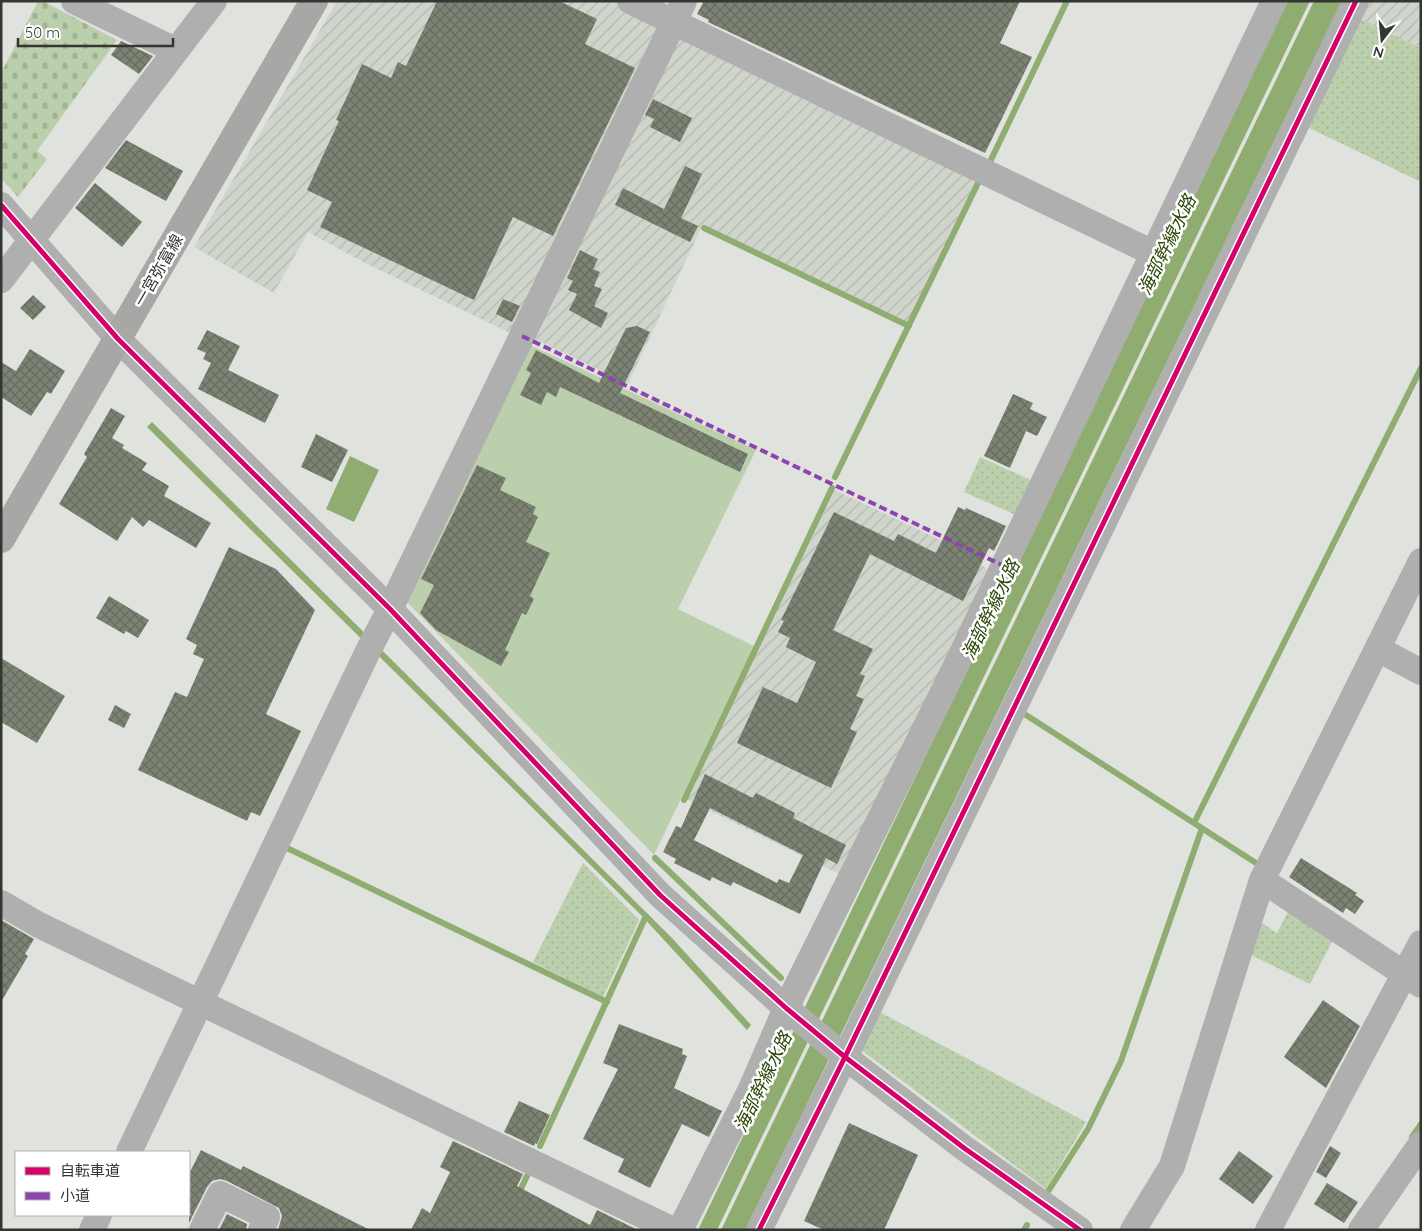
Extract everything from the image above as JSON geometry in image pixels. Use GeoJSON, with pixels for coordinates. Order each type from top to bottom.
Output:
{"type":"FeatureCollection","features":[{"type":"Feature","properties":{"kind":"main road","name":"一宮弥富線"},"geometry":{"type":"LineString","coordinates":[[5,525],[118,340],[314,1]]}},
{"type":"Feature","properties":{"kind":"street"},"geometry":{"type":"LineString","coordinates":[[74,1],[175,50]]}},
{"type":"Feature","properties":{"kind":"street"},"geometry":{"type":"LineString","coordinates":[[5,264],[31,239],[214,1]]}},
{"type":"Feature","properties":{"kind":"street"},"geometry":{"type":"LineString","coordinates":[[630,1],[679,12],[1153,253]]}},
{"type":"Feature","properties":{"kind":"street"},"geometry":{"type":"LineString","coordinates":[[680,1230],[790,1011],[1274,1]]}},
{"type":"Feature","properties":{"kind":"street"},"geometry":{"type":"LineString","coordinates":[[759,1230],[845,1057],[1356,1]]}},
{"type":"Feature","properties":{"kind":"street"},"geometry":{"type":"LineString","coordinates":[[129,1151],[371,643],[390,609],[679,12]]}},
{"type":"Feature","properties":{"kind":"street"},"geometry":{"type":"LineString","coordinates":[[1,205],[118,340],[390,609],[660,895],[790,1011],[845,1057],[964,1148],[1080,1230]]}},
{"type":"Feature","properties":{"kind":"street"},"geometry":{"type":"LineString","coordinates":[[1133,1230],[1172,1166],[1262,880],[1421,562]]}},
{"type":"Feature","properties":{"kind":"street"},"geometry":{"type":"LineString","coordinates":[[1378,648],[1421,672]]}},
{"type":"Feature","properties":{"kind":"street"},"geometry":{"type":"LineString","coordinates":[[1262,880],[1412,980]]}},
{"type":"Feature","properties":{"kind":"street"},"geometry":{"type":"LineString","coordinates":[[1,903],[39,925],[673,1230]]}},
{"type":"Feature","properties":{"kind":"street"},"geometry":{"type":"LineString","coordinates":[[1268,1230],[1412,980],[1421,943]]}},
{"type":"Feature","properties":{"kind":"street"},"geometry":{"type":"LineString","coordinates":[[1361,1230],[1421,1144]]}},
{"type":"Feature","properties":{"kind":"street"},"geometry":{"type":"LineString","coordinates":[[202,1230],[220,1194],[267,1217],[261,1230]]}},
{"type":"Feature","properties":{"kind":"street"},"geometry":{"type":"LineString","coordinates":[[92,1230],[99,1216]]}},
{"type":"Feature","properties":{"kind":"shaded area"},"geometry":{"type":"Polygon","coordinates":[[[337,1],[621,1],[667,23],[514,335],[363,262],[308,232],[274,293],[194,247],[337,1]]]}},
{"type":"Feature","properties":{"kind":"shaded area"},"geometry":{"type":"Polygon","coordinates":[[[1288,1],[1310,1],[717,1230],[698,1230],[1288,1]]]}},
{"type":"Feature","properties":{"kind":"shaded area"},"geometry":{"type":"Polygon","coordinates":[[[1314,1],[1342,1],[746,1230],[721,1230],[1314,1]]]}},
{"type":"Feature","properties":{"kind":"shaded area"},"geometry":{"type":"Polygon","coordinates":[[[1363,1],[1421,1],[1421,48],[1356,17],[1363,1]]]}},
{"type":"Feature","properties":{"kind":"shaded area"},"geometry":{"type":"Polygon","coordinates":[[[678,35],[979,175],[908,323],[703,224],[628,384],[533,338],[678,35]]]}},
{"type":"Feature","properties":{"kind":"shaded area"},"geometry":{"type":"Polygon","coordinates":[[[152,422],[672,938],[751,1025],[747,1030],[641,915],[147,427],[152,422]]]}},
{"type":"Feature","properties":{"kind":"shaded area"},"geometry":{"type":"Polygon","coordinates":[[[350,456],[379,470],[354,522],[326,509],[350,456]]]}},
{"type":"Feature","properties":{"kind":"shaded area"},"geometry":{"type":"Polygon","coordinates":[[[835,490],[957,548],[991,572],[841,875],[686,799],[835,490]]]}},
{"type":"Feature","properties":{"kind":"green space"},"geometry":{"type":"Polygon","coordinates":[[[38,1],[43,1],[117,40],[37,151],[47,159],[18,197],[1,178],[1,73],[38,1]]]}},
{"type":"Feature","properties":{"kind":"green space"},"geometry":{"type":"Polygon","coordinates":[[[1356,17],[1421,48],[1421,182],[1303,125],[1356,17]]]}},
{"type":"Feature","properties":{"kind":"green space"},"geometry":{"type":"Polygon","coordinates":[[[530,345],[756,450],[678,609],[754,646],[654,855],[407,602],[530,345]]]}},
{"type":"Feature","properties":{"kind":"green space"},"geometry":{"type":"Polygon","coordinates":[[[980,457],[1035,482],[1018,516],[964,492],[980,457]]]}},
{"type":"Feature","properties":{"kind":"green space"},"geometry":{"type":"Polygon","coordinates":[[[583,863],[639,920],[603,997],[533,962],[583,863]]]}},
{"type":"Feature","properties":{"kind":"green space"},"geometry":{"type":"Polygon","coordinates":[[[1291,906],[1335,936],[1310,984],[1247,953],[1257,920],[1277,933],[1291,906]]]}},
{"type":"Feature","properties":{"kind":"green space"},"geometry":{"type":"Polygon","coordinates":[[[876,1010],[1086,1122],[1046,1189],[856,1046],[876,1010]]]}},
{"type":"Feature","properties":{"kind":"building"},"geometry":{"type":"Polygon","coordinates":[[[437,1],[559,1],[597,19],[585,44],[635,68],[553,236],[513,217],[474,300],[320,227],[332,202],[307,190],[339,121],[336,120],[362,64],[391,78],[398,62],[406,66],[437,1]]]}},
{"type":"Feature","properties":{"kind":"building"},"geometry":{"type":"Polygon","coordinates":[[[704,1],[1020,1],[1000,43],[1032,57],[985,153],[708,22],[709,20],[697,14],[704,1]]]}},
{"type":"Feature","properties":{"kind":"building"},"geometry":{"type":"Polygon","coordinates":[[[121,41],[153,56],[139,74],[111,55],[121,41]]]}},
{"type":"Feature","properties":{"kind":"building"},"geometry":{"type":"Polygon","coordinates":[[[653,99],[692,118],[680,142],[650,127],[654,119],[645,115],[653,99]]]}},
{"type":"Feature","properties":{"kind":"building"},"geometry":{"type":"Polygon","coordinates":[[[126,140],[183,171],[166,201],[105,168],[126,140]]]}},
{"type":"Feature","properties":{"kind":"building"},"geometry":{"type":"Polygon","coordinates":[[[685,166],[702,174],[681,218],[698,226],[690,242],[615,205],[623,188],[664,209],[685,166]]]}},
{"type":"Feature","properties":{"kind":"building"},"geometry":{"type":"Polygon","coordinates":[[[95,183],[142,222],[122,247],[75,208],[95,183]]]}},
{"type":"Feature","properties":{"kind":"building"},"geometry":{"type":"Polygon","coordinates":[[[580,250],[598,259],[593,269],[600,272],[594,286],[602,289],[594,306],[608,313],[601,328],[569,310],[577,294],[568,290],[573,281],[567,278],[580,250]]]}},
{"type":"Feature","properties":{"kind":"building"},"geometry":{"type":"Polygon","coordinates":[[[33,295],[46,307],[33,320],[20,308],[33,295]]]}},
{"type":"Feature","properties":{"kind":"building"},"geometry":{"type":"Polygon","coordinates":[[[503,299],[520,306],[512,322],[496,314],[503,299]]]}},
{"type":"Feature","properties":{"kind":"building"},"geometry":{"type":"Polygon","coordinates":[[[637,326],[650,332],[620,393],[748,454],[740,472],[560,387],[556,397],[547,392],[541,405],[520,395],[531,373],[526,370],[536,350],[599,383],[626,328],[637,326]]]}},
{"type":"Feature","properties":{"kind":"building"},"geometry":{"type":"Polygon","coordinates":[[[207,330],[240,346],[228,370],[279,395],[265,423],[198,389],[211,363],[203,359],[206,353],[197,349],[207,330]]]}},
{"type":"Feature","properties":{"kind":"building"},"geometry":{"type":"Polygon","coordinates":[[[30,349],[65,371],[51,394],[47,392],[31,416],[1,397],[1,362],[16,371],[30,349]]]}},
{"type":"Feature","properties":{"kind":"building"},"geometry":{"type":"Polygon","coordinates":[[[1013,394],[1033,403],[1030,409],[1047,417],[1037,436],[1026,431],[1010,468],[984,456],[1013,394]]]}},
{"type":"Feature","properties":{"kind":"building"},"geometry":{"type":"Polygon","coordinates":[[[111,408],[125,416],[112,438],[124,445],[122,448],[147,463],[142,470],[169,486],[164,496],[211,523],[196,548],[149,520],[143,527],[132,517],[117,541],[59,504],[87,457],[84,454],[111,408]]]}},
{"type":"Feature","properties":{"kind":"building"},"geometry":{"type":"Polygon","coordinates":[[[316,434],[348,450],[332,482],[301,467],[316,434]]]}},
{"type":"Feature","properties":{"kind":"building"},"geometry":{"type":"Polygon","coordinates":[[[477,465],[506,478],[500,490],[536,507],[533,514],[538,517],[526,542],[550,553],[530,596],[534,599],[526,615],[522,613],[505,650],[509,652],[501,666],[436,630],[420,613],[434,585],[421,579],[477,465]]]}},
{"type":"Feature","properties":{"kind":"building"},"geometry":{"type":"Polygon","coordinates":[[[958,507],[965,510],[966,508],[1006,526],[994,551],[989,548],[963,601],[870,554],[833,630],[873,649],[860,674],[865,676],[856,696],[864,699],[850,729],[857,732],[831,788],[737,743],[763,687],[797,703],[816,662],[786,647],[790,638],[778,632],[784,621],[781,620],[834,512],[894,541],[898,534],[936,553],[958,507]]]}},
{"type":"Feature","properties":{"kind":"building"},"geometry":{"type":"Polygon","coordinates":[[[229,547],[276,569],[315,610],[266,714],[301,731],[260,816],[251,812],[247,821],[138,770],[175,692],[187,697],[204,659],[193,654],[197,645],[186,639],[229,547]]]}},
{"type":"Feature","properties":{"kind":"building"},"geometry":{"type":"Polygon","coordinates":[[[109,596],[149,620],[138,638],[126,631],[124,634],[96,618],[109,596]]]}},
{"type":"Feature","properties":{"kind":"building"},"geometry":{"type":"Polygon","coordinates":[[[1,658],[65,696],[37,743],[1,722],[1,658]]]}},
{"type":"Feature","properties":{"kind":"building"},"geometry":{"type":"Polygon","coordinates":[[[115,705],[131,714],[124,728],[108,720],[115,705]]]}},
{"type":"Feature","properties":{"kind":"building"},"geometry":{"type":"Polygon","coordinates":[[[705,774],[753,798],[756,793],[795,813],[793,818],[846,845],[837,864],[826,858],[800,914],[733,882],[731,886],[712,877],[710,881],[674,863],[676,859],[663,852],[676,826],[681,828],[705,774]],[[710,808],[694,840],[777,883],[779,879],[789,883],[803,855],[710,808]]]}},
{"type":"Feature","properties":{"kind":"building"},"geometry":{"type":"Polygon","coordinates":[[[1301,858],[1357,893],[1355,895],[1364,901],[1355,914],[1346,908],[1343,913],[1289,877],[1301,858]]]}},
{"type":"Feature","properties":{"kind":"building"},"geometry":{"type":"Polygon","coordinates":[[[1,920],[34,939],[25,954],[28,956],[1,1002],[1,920]]]}},
{"type":"Feature","properties":{"kind":"building"},"geometry":{"type":"Polygon","coordinates":[[[1323,1000],[1360,1026],[1326,1088],[1284,1057],[1323,1000]]]}},
{"type":"Feature","properties":{"kind":"building"},"geometry":{"type":"Polygon","coordinates":[[[619,1024],[683,1049],[682,1054],[687,1056],[674,1088],[722,1111],[709,1137],[682,1124],[650,1188],[618,1172],[624,1159],[583,1139],[618,1069],[603,1063],[619,1024]]]}},
{"type":"Feature","properties":{"kind":"building"},"geometry":{"type":"Polygon","coordinates":[[[519,1101],[550,1115],[537,1144],[535,1143],[534,1146],[504,1132],[519,1101]]]}},
{"type":"Feature","properties":{"kind":"building"},"geometry":{"type":"Polygon","coordinates":[[[849,1123],[918,1155],[884,1230],[824,1230],[804,1221],[849,1123]]]}},
{"type":"Feature","properties":{"kind":"building"},"geometry":{"type":"Polygon","coordinates":[[[453,1141],[523,1174],[517,1186],[590,1225],[597,1210],[638,1230],[411,1230],[422,1208],[430,1213],[450,1172],[440,1167],[453,1141]]]}},
{"type":"Feature","properties":{"kind":"building"},"geometry":{"type":"Polygon","coordinates":[[[1330,1146],[1341,1153],[1326,1178],[1316,1172],[1330,1146]]]}},
{"type":"Feature","properties":{"kind":"building"},"geometry":{"type":"Polygon","coordinates":[[[201,1150],[241,1170],[243,1166],[370,1230],[278,1230],[282,1216],[279,1208],[220,1179],[212,1181],[207,1187],[189,1223],[190,1172],[201,1150]]]}},
{"type":"Feature","properties":{"kind":"building"},"geometry":{"type":"Polygon","coordinates":[[[1239,1151],[1273,1176],[1253,1204],[1219,1179],[1239,1151]]]}},
{"type":"Feature","properties":{"kind":"building"},"geometry":{"type":"Polygon","coordinates":[[[1327,1183],[1358,1202],[1344,1223],[1314,1204],[1327,1183]]]}},
{"type":"Feature","properties":{"kind":"building"},"geometry":{"type":"Polygon","coordinates":[[[227,1214],[247,1224],[246,1230],[219,1230],[227,1214]]]}},
{"type":"Feature","properties":{"kind":"waterway"},"geometry":{"type":"LineString","coordinates":[[989,164],[1067,1]]}},
{"type":"Feature","properties":{"kind":"waterway"},"geometry":{"type":"LineString","coordinates":[[835,477],[981,177]]}},
{"type":"Feature","properties":{"kind":"waterway"},"geometry":{"type":"LineString","coordinates":[[704,228],[909,326]]}},
{"type":"Feature","properties":{"kind":"waterway"},"geometry":{"type":"LineString","coordinates":[[1194,823],[1421,368]]}},
{"type":"Feature","properties":{"kind":"waterway"},"geometry":{"type":"LineString","coordinates":[[684,800],[832,488]]}},
{"type":"Feature","properties":{"kind":"waterway"},"geometry":{"type":"LineString","coordinates":[[1026,715],[1256,863]]}},
{"type":"Feature","properties":{"kind":"waterway"},"geometry":{"type":"LineString","coordinates":[[1049,1190],[1088,1129],[1121,1061],[1202,828]]}},
{"type":"Feature","properties":{"kind":"waterway"},"geometry":{"type":"LineString","coordinates":[[287,848],[607,1002]]}},
{"type":"Feature","properties":{"kind":"waterway"},"geometry":{"type":"LineString","coordinates":[[655,858],[781,978]]}},
{"type":"Feature","properties":{"kind":"waterway"},"geometry":{"type":"LineString","coordinates":[[540,1146],[646,916]]}},
{"type":"Feature","properties":{"kind":"waterway"},"geometry":{"type":"LineString","coordinates":[[1412,1137],[1421,1124]]}},
{"type":"Feature","properties":{"kind":"waterway"},"geometry":{"type":"LineString","coordinates":[[518,1195],[527,1176]]}},
{"type":"Feature","properties":{"kind":"waterway"},"geometry":{"type":"LineString","coordinates":[[1024,1230],[1027,1225]]}},
{"type":"Feature","properties":{"kind":"marked path"},"geometry":{"type":"LineString","coordinates":[[522,336],[1004,566]]}},
{"type":"Feature","properties":{"kind":"cycle path"},"geometry":{"type":"LineString","coordinates":[[759,1230],[845,1057],[1356,1]]}},
{"type":"Feature","properties":{"kind":"cycle path"},"geometry":{"type":"LineString","coordinates":[[1,205],[118,339],[390,609],[660,895],[786,1008],[845,1057],[964,1148],[1080,1230]]}},
{"type":"Feature","properties":{"kind":"water label","name":"海部幹線水路"},"geometry":{"type":"Point","coordinates":[1167,245]}},
{"type":"Feature","properties":{"kind":"water label","name":"海部幹線水路"},"geometry":{"type":"Point","coordinates":[991,610]}},
{"type":"Feature","properties":{"kind":"water label","name":"海部幹線水路"},"geometry":{"type":"Point","coordinates":[763,1082]}}]}
